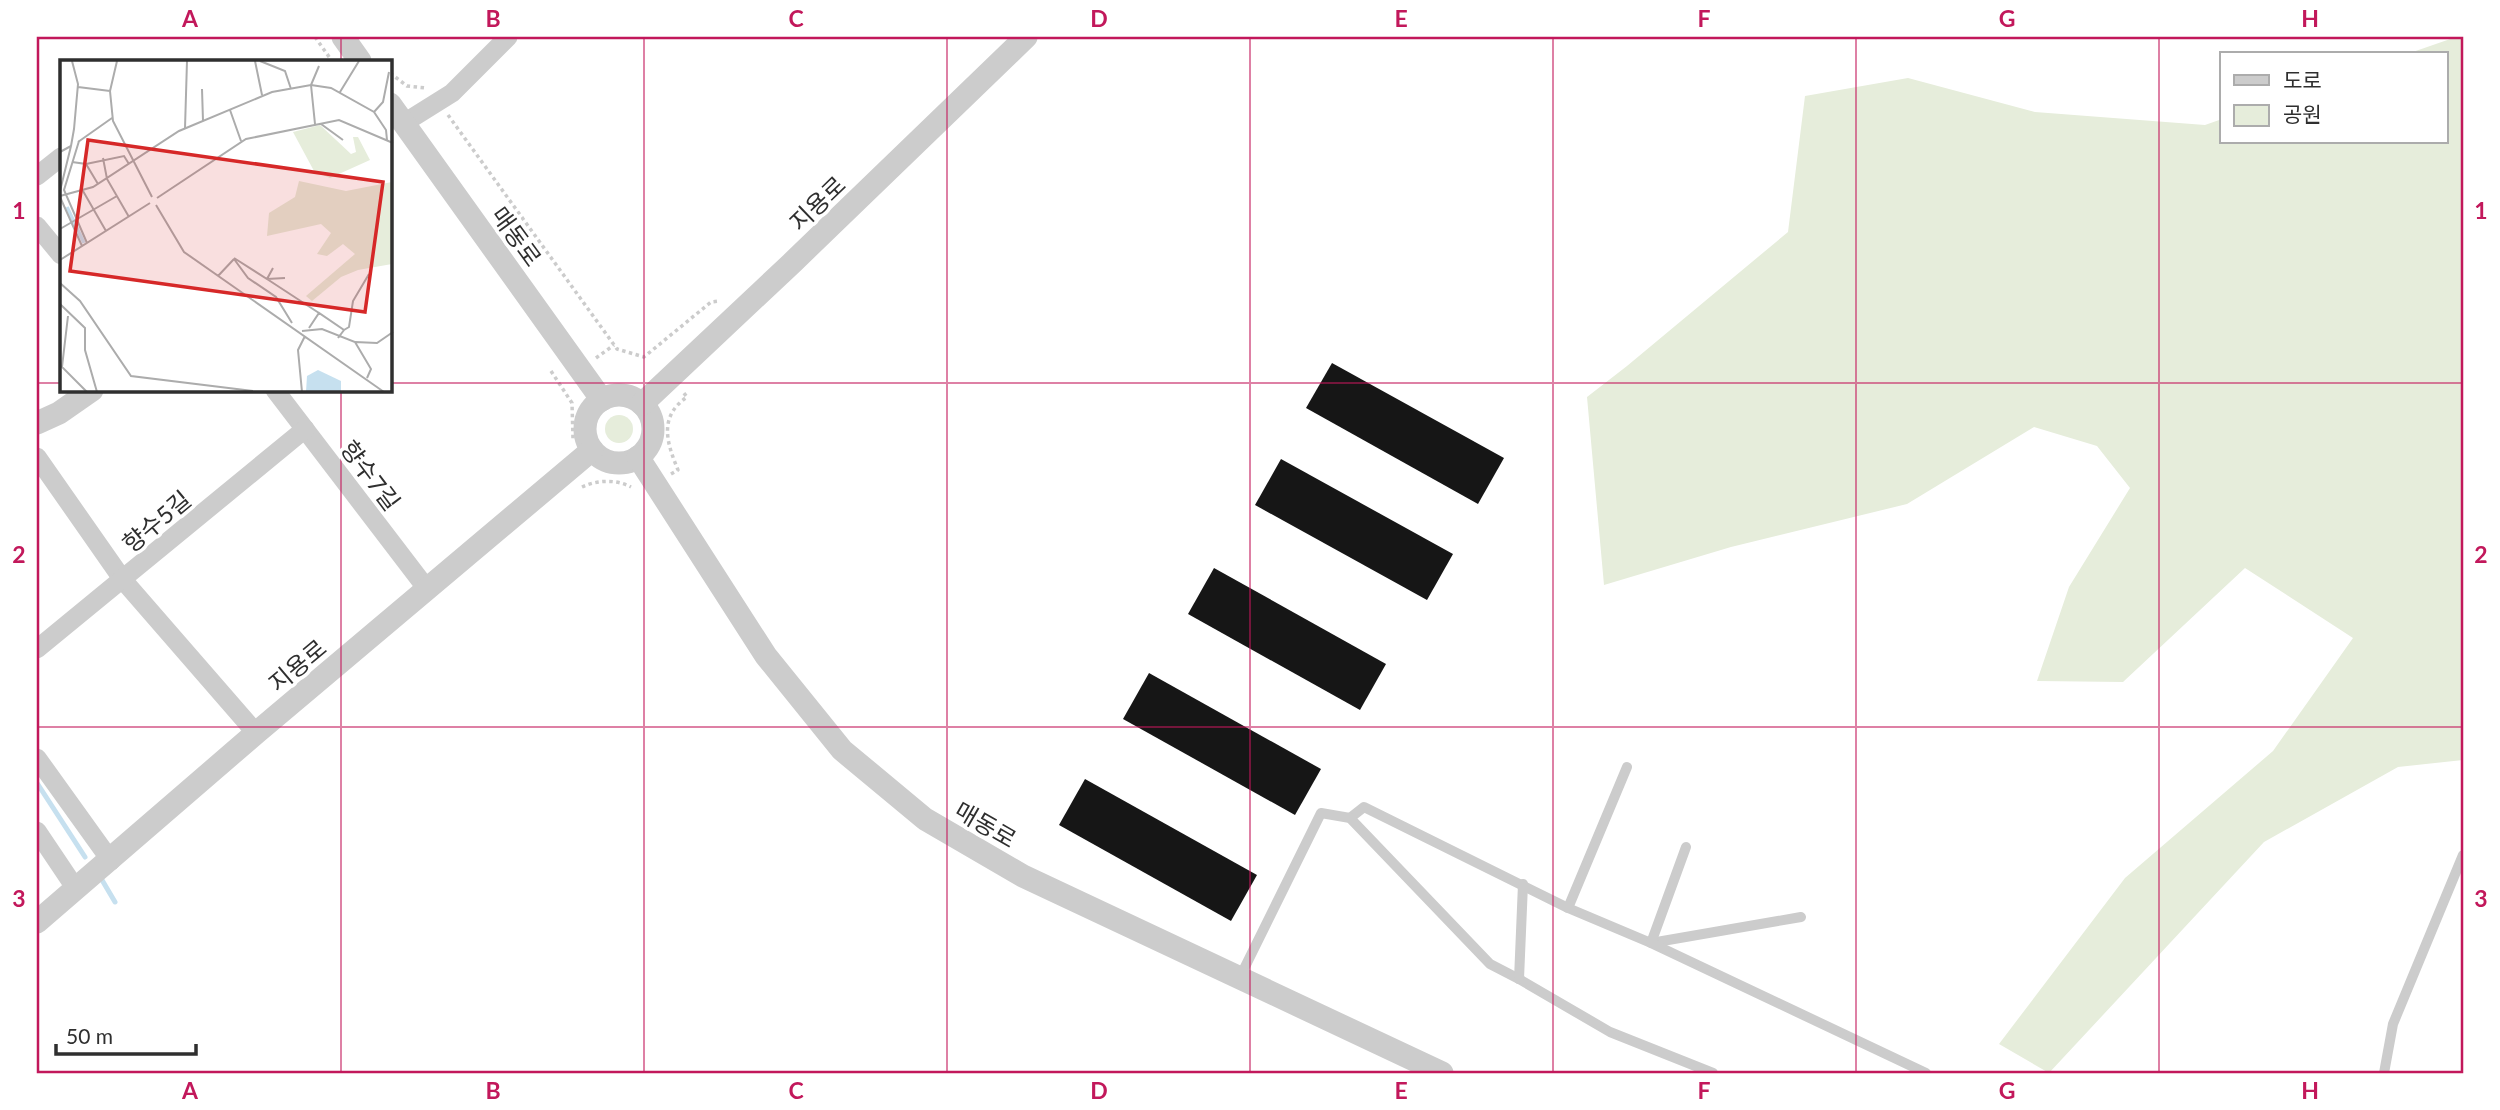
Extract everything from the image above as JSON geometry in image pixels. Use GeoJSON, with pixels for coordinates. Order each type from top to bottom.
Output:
{"type":"FeatureCollection","features":[{"type":"Feature","properties":{"kind":"street"},"geometry":{"type":"LineString","coordinates":[[343,37],[359,60]]}},
{"type":"Feature","properties":{"kind":"street"},"geometry":{"type":"LineString","coordinates":[[397,129],[452,93],[508,37]]}},
{"type":"Feature","properties":{"kind":"street","name":"지용로"},"geometry":{"type":"LineString","coordinates":[[642,404],[1026,37]]}},
{"type":"Feature","properties":{"kind":"street","name":"매동로"},"geometry":{"type":"LineString","coordinates":[[392,111],[397,129],[602,400]]}},
{"type":"Feature","properties":{"kind":"street"},"geometry":{"type":"LineString","coordinates":[[37,176],[60,158]]}},
{"type":"Feature","properties":{"kind":"street"},"geometry":{"type":"LineString","coordinates":[[37,226],[60,254]]}},
{"type":"Feature","properties":{"kind":"street"},"geometry":{"type":"LineString","coordinates":[[37,423],[59,413],[89,392]]}},
{"type":"Feature","properties":{"kind":"street","name":"향수7길"},"geometry":{"type":"LineString","coordinates":[[277,392],[427,589]]}},
{"type":"Feature","properties":{"kind":"street"},"geometry":{"type":"LineString","coordinates":[[621,395],[642,404],[650,414],[653,431],[647,448],[638,457],[617,463],[600,457],[592,450],[585,435],[585,424],[591,409],[602,400],[621,395]]}},
{"type":"Feature","properties":{"kind":"street","name":"향수5길"},"geometry":{"type":"LineString","coordinates":[[37,649],[305,429]]}},
{"type":"Feature","properties":{"kind":"street","name":"지용로"},"geometry":{"type":"LineString","coordinates":[[37,922],[592,450]]}},
{"type":"Feature","properties":{"kind":"street"},"geometry":{"type":"LineString","coordinates":[[37,457],[123,580],[256,733]]}},
{"type":"Feature","properties":{"kind":"street","name":"매동로"},"geometry":{"type":"LineString","coordinates":[[638,457],[766,656],[842,750],[925,819],[1023,876],[1442,1073]]}},
{"type":"Feature","properties":{"kind":"street"},"geometry":{"type":"LineString","coordinates":[[37,758],[111,861]]}},
{"type":"Feature","properties":{"kind":"street"},"geometry":{"type":"LineString","coordinates":[[37,831],[76,889]]}},
{"type":"Feature","properties":{"kind":"lane"},"geometry":{"type":"LineString","coordinates":[[1568,908],[1627,767]]}},
{"type":"Feature","properties":{"kind":"lane"},"geometry":{"type":"LineString","coordinates":[[1349,818],[1364,807],[1568,908],[1651,943],[1926,1073]]}},
{"type":"Feature","properties":{"kind":"lane"},"geometry":{"type":"LineString","coordinates":[[1239,978],[1321,813],[1349,818],[1489,964],[1611,1032],[1713,1073]]}},
{"type":"Feature","properties":{"kind":"lane"},"geometry":{"type":"LineString","coordinates":[[1651,943],[1686,847]]}},
{"type":"Feature","properties":{"kind":"lane"},"geometry":{"type":"LineString","coordinates":[[2384,1073],[2393,1024],[2463,855]]}},
{"type":"Feature","properties":{"kind":"lane"},"geometry":{"type":"LineString","coordinates":[[1519,979],[1523,884]]}},
{"type":"Feature","properties":{"kind":"lane"},"geometry":{"type":"LineString","coordinates":[[1651,943],[1801,917]]}},
{"type":"Feature","properties":{"kind":"path"},"geometry":{"type":"LineString","coordinates":[[315,37],[331,60]]}},
{"type":"Feature","properties":{"kind":"path"},"geometry":{"type":"LineString","coordinates":[[392,75],[407,86],[427,88],[617,349],[644,356],[711,302],[726,300]]}},
{"type":"Feature","properties":{"kind":"path"},"geometry":{"type":"LineString","coordinates":[[560,477],[572,491],[596,481],[624,483],[631,486],[637,496],[678,470],[668,445],[668,419],[679,403],[687,397],[652,351]]}},
{"type":"Feature","properties":{"kind":"green space"},"geometry":{"type":"Polygon","coordinates":[[[2463,37],[2463,760],[2398,767],[2264,842],[2049,1073],[1999,1044],[2125,878],[2273,751],[2353,638],[2245,568],[2123,682],[2037,681],[2069,587],[2130,488],[2097,446],[2034,427],[1907,504],[1731,547],[1604,585],[1587,397],[1788,232],[1805,96],[1908,78],[2035,112],[2205,125],[2220,120],[2220,144],[2448,144],[2448,52],[2413,52],[2463,37]]]}},
{"type":"Feature","properties":{"kind":"green space"},"geometry":{"type":"Polygon","coordinates":[[[619,415],[629,419],[633,429],[629,439],[619,443],[609,439],[605,429],[609,419],[619,415]]]}},
{"type":"Feature","properties":{"kind":"building"},"geometry":{"type":"Polygon","coordinates":[[[1332,363],[1504,458],[1478,504],[1306,408],[1332,363]]]}},
{"type":"Feature","properties":{"kind":"building"},"geometry":{"type":"Polygon","coordinates":[[[1281,459],[1453,554],[1427,600],[1255,505],[1281,459]]]}},
{"type":"Feature","properties":{"kind":"building"},"geometry":{"type":"Polygon","coordinates":[[[1214,568],[1386,664],[1360,710],[1188,614],[1214,568]]]}},
{"type":"Feature","properties":{"kind":"building"},"geometry":{"type":"Polygon","coordinates":[[[1149,673],[1321,769],[1295,815],[1123,719],[1149,673]]]}},
{"type":"Feature","properties":{"kind":"building"},"geometry":{"type":"Polygon","coordinates":[[[1085,779],[1257,875],[1231,921],[1059,825],[1085,779]]]}},
{"type":"Feature","properties":{"kind":"waterway"},"geometry":{"type":"LineString","coordinates":[[37,783],[85,857]]}},
{"type":"Feature","properties":{"kind":"waterway"},"geometry":{"type":"LineString","coordinates":[[102,880],[115,902]]}}]}
